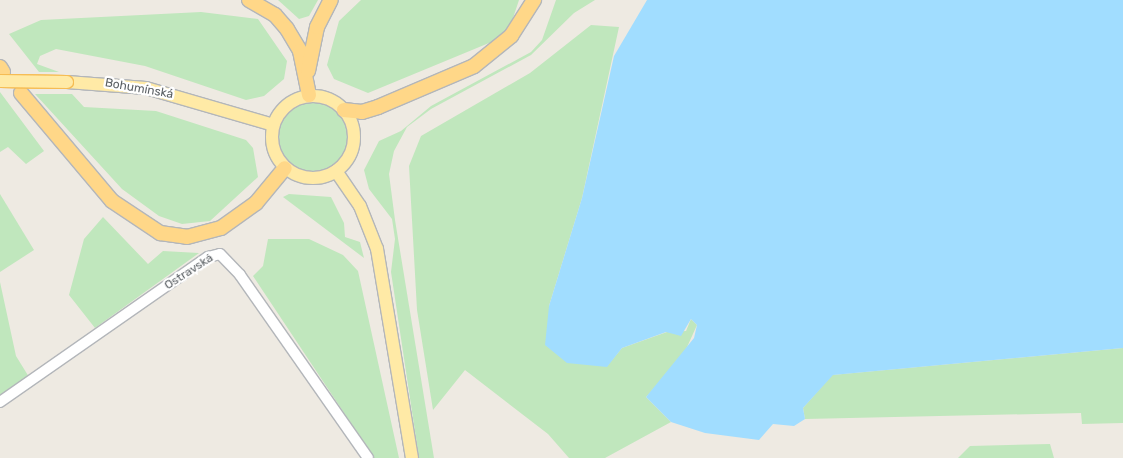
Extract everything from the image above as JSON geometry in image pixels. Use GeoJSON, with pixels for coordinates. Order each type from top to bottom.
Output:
{"type":"FeatureCollection","features":[{"type":"Feature","properties":{"kind":"highway"},"geometry":{"type":"LineString","coordinates":[[249,0],[282,22],[307,74]]}},
{"type":"Feature","properties":{"kind":"highway"},"geometry":{"type":"LineString","coordinates":[[309,95],[307,74],[315,33],[331,0]]}},
{"type":"Feature","properties":{"kind":"highway"},"geometry":{"type":"LineString","coordinates":[[344,110],[362,112],[378,107],[474,66],[511,36],[534,0]]}},
{"type":"Feature","properties":{"kind":"highway"},"geometry":{"type":"LineString","coordinates":[[21,93],[112,201],[155,231],[186,237],[211,232],[266,192],[285,168]]}},
{"type":"Feature","properties":{"kind":"main road","name":"Bohumínská"},"geometry":{"type":"LineString","coordinates":[[1,73],[67,82],[146,88],[273,125]]}},
{"type":"Feature","properties":{"kind":"main road"},"geometry":{"type":"LineString","coordinates":[[309,95],[326,97],[344,110],[354,138],[347,160],[336,171],[313,178],[285,168],[273,148],[273,125],[286,105],[309,95]]}},
{"type":"Feature","properties":{"kind":"main road"},"geometry":{"type":"LineString","coordinates":[[336,171],[360,206],[377,250],[412,458]]}},
{"type":"Feature","properties":{"kind":"street","name":"Ostravská"},"geometry":{"type":"LineString","coordinates":[[0,402],[208,257],[220,254],[240,275],[368,458]]}},
{"type":"Feature","properties":{"kind":"green space"},"geometry":{"type":"Polygon","coordinates":[[[278,0],[318,0],[309,16],[299,19],[278,0]]]}},
{"type":"Feature","properties":{"kind":"green space"},"geometry":{"type":"Polygon","coordinates":[[[361,0],[519,0],[508,33],[493,48],[489,43],[368,93],[334,79],[327,65],[339,21],[361,0]]]}},
{"type":"Feature","properties":{"kind":"green space"},"geometry":{"type":"Polygon","coordinates":[[[556,0],[595,0],[574,13],[531,55],[431,109],[407,127],[394,151],[389,174],[434,458],[419,458],[391,272],[395,239],[392,219],[369,189],[364,170],[379,141],[401,131],[431,106],[531,52],[542,40],[556,0]]]}},
{"type":"Feature","properties":{"kind":"green space"},"geometry":{"type":"Polygon","coordinates":[[[201,12],[258,19],[287,61],[284,79],[264,96],[246,100],[145,66],[56,49],[40,56],[37,64],[59,72],[39,72],[9,34],[41,20],[201,12]]]}},
{"type":"Feature","properties":{"kind":"green space"},"geometry":{"type":"Polygon","coordinates":[[[591,25],[619,27],[582,198],[549,306],[607,366],[622,348],[667,332],[686,331],[691,319],[697,325],[683,356],[646,397],[671,422],[605,458],[569,458],[548,434],[465,370],[433,410],[417,310],[409,166],[421,136],[530,73],[591,25]]]}},
{"type":"Feature","properties":{"kind":"green space"},"geometry":{"type":"Polygon","coordinates":[[[0,92],[44,151],[26,164],[8,147],[0,152],[0,92]]]}},
{"type":"Feature","properties":{"kind":"green space"},"geometry":{"type":"Polygon","coordinates":[[[35,94],[72,94],[84,107],[156,111],[246,140],[253,148],[258,177],[210,221],[182,224],[159,216],[122,189],[35,94]]]}},
{"type":"Feature","properties":{"kind":"green space"},"geometry":{"type":"Polygon","coordinates":[[[312,101],[332,107],[342,117],[348,137],[342,157],[332,167],[312,173],[292,167],[282,157],[276,137],[282,117],[292,107],[312,101]]]}},
{"type":"Feature","properties":{"kind":"green space"},"geometry":{"type":"Polygon","coordinates":[[[0,194],[34,250],[0,272],[0,194]]]}},
{"type":"Feature","properties":{"kind":"green space"},"geometry":{"type":"Polygon","coordinates":[[[289,194],[331,197],[344,223],[345,237],[360,242],[364,258],[283,197],[289,194]]]}},
{"type":"Feature","properties":{"kind":"green space"},"geometry":{"type":"Polygon","coordinates":[[[103,217],[148,264],[163,251],[199,253],[95,328],[69,295],[84,239],[103,217]]]}},
{"type":"Feature","properties":{"kind":"green space"},"geometry":{"type":"Polygon","coordinates":[[[268,239],[309,239],[343,255],[358,271],[399,458],[374,458],[253,276],[263,266],[268,239]]]}},
{"type":"Feature","properties":{"kind":"green space"},"geometry":{"type":"Polygon","coordinates":[[[0,282],[16,356],[29,377],[0,398],[0,282]]]}},
{"type":"Feature","properties":{"kind":"green space"},"geometry":{"type":"Polygon","coordinates":[[[1123,348],[1123,423],[1082,424],[1081,413],[805,419],[803,408],[832,375],[1123,348]]]}},
{"type":"Feature","properties":{"kind":"green space"},"geometry":{"type":"Polygon","coordinates":[[[1050,444],[1054,458],[958,458],[970,446],[1050,444]]]}},
{"type":"Feature","properties":{"kind":"water"},"geometry":{"type":"Polygon","coordinates":[[[647,0],[1123,0],[1123,348],[833,375],[803,408],[805,419],[794,426],[773,424],[759,440],[705,433],[671,422],[646,397],[694,338],[697,325],[691,319],[681,336],[666,332],[622,348],[607,367],[567,363],[545,345],[549,306],[582,198],[614,56],[647,0]]]}}]}
